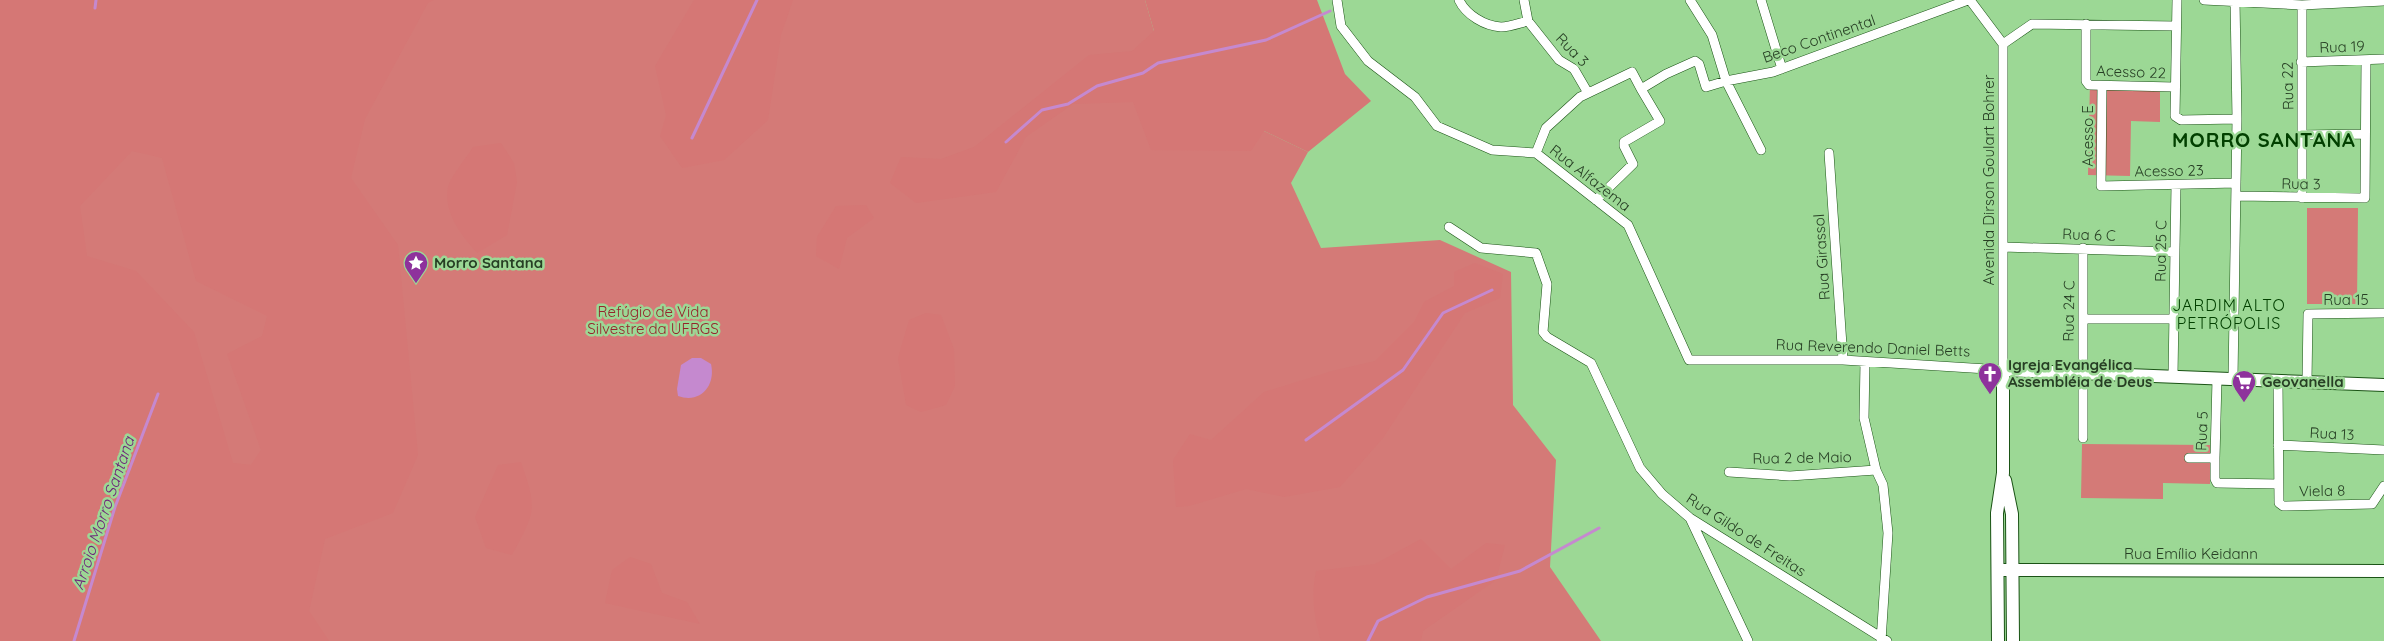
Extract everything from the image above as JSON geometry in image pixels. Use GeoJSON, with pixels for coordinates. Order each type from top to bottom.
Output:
{"type":"FeatureCollection","features":[{"type":"Feature","properties":{"kind":"street","name":"Rua Alfazema"},"geometry":{"type":"LineString","coordinates":[[1337,0],[1341,26],[1368,61],[1415,97],[1437,126],[1492,150],[1536,153],[1628,225],[1689,360]]}},
{"type":"Feature","properties":{"kind":"street"},"geometry":{"type":"LineString","coordinates":[[1460,0],[1469,12],[1486,24],[1502,27],[1528,21]]}},
{"type":"Feature","properties":{"kind":"street","name":"Rua 3"},"geometry":{"type":"LineString","coordinates":[[1524,0],[1528,21],[1559,60],[1574,69],[1588,93]]}},
{"type":"Feature","properties":{"kind":"street"},"geometry":{"type":"LineString","coordinates":[[1690,0],[1712,35],[1726,81],[1761,150]]}},
{"type":"Feature","properties":{"kind":"street"},"geometry":{"type":"LineString","coordinates":[[1761,0],[1782,69]]}},
{"type":"Feature","properties":{"kind":"street"},"geometry":{"type":"LineString","coordinates":[[1969,0],[2003,44],[2032,24],[2176,26]]}},
{"type":"Feature","properties":{"kind":"street","name":"Beco Continental"},"geometry":{"type":"LineString","coordinates":[[1641,89],[1666,74],[1695,61],[1699,64],[1706,87],[1782,69],[1969,0]]}},
{"type":"Feature","properties":{"kind":"street"},"geometry":{"type":"LineString","coordinates":[[2177,0],[2174,114],[2177,118],[2237,119]]}},
{"type":"Feature","properties":{"kind":"street"},"geometry":{"type":"LineString","coordinates":[[2204,0],[2302,5],[2384,1]]}},
{"type":"Feature","properties":{"kind":"street"},"geometry":{"type":"LineString","coordinates":[[2233,379],[2237,119],[2235,1]]}},
{"type":"Feature","properties":{"kind":"street","name":"Rua 22"},"geometry":{"type":"LineString","coordinates":[[2302,5],[2302,198]]}},
{"type":"Feature","properties":{"kind":"street","name":"Acesso 22"},"geometry":{"type":"LineString","coordinates":[[2086,24],[2086,81],[2089,85],[2174,87]]}},
{"type":"Feature","properties":{"kind":"street","name":"Avenida Dirson Goulart Bohrer"},"geometry":{"type":"LineString","coordinates":[[2003,44],[2003,370]]}},
{"type":"Feature","properties":{"kind":"street","name":"Rua 19"},"geometry":{"type":"LineString","coordinates":[[2301,62],[2384,59]]}},
{"type":"Feature","properties":{"kind":"street"},"geometry":{"type":"LineString","coordinates":[[2303,135],[2365,134],[2366,60]]}},
{"type":"Feature","properties":{"kind":"street"},"geometry":{"type":"LineString","coordinates":[[1536,153],[1546,128],[1580,97],[1632,72],[1660,121],[1624,142],[1624,146],[1633,164],[1596,200]]}},
{"type":"Feature","properties":{"kind":"street","name":"Acesso E"},"geometry":{"type":"LineString","coordinates":[[2101,186],[2102,86]]}},
{"type":"Feature","properties":{"kind":"street","name":"Rua 3"},"geometry":{"type":"LineString","coordinates":[[2236,196],[2365,198],[2365,134]]}},
{"type":"Feature","properties":{"kind":"street","name":"Rua Girassol"},"geometry":{"type":"LineString","coordinates":[[1829,153],[1843,360]]}},
{"type":"Feature","properties":{"kind":"street","name":"Acesso 23"},"geometry":{"type":"LineString","coordinates":[[2101,186],[2236,183]]}},
{"type":"Feature","properties":{"kind":"street","name":"Rua 25 C"},"geometry":{"type":"LineString","coordinates":[[2173,377],[2176,185]]}},
{"type":"Feature","properties":{"kind":"street","name":"Rua Gildo de Freitas"},"geometry":{"type":"LineString","coordinates":[[1449,227],[1481,248],[1536,253],[1547,284],[1543,332],[1546,337],[1591,363],[1640,468],[1662,494],[1690,518],[1883,640]]}},
{"type":"Feature","properties":{"kind":"street","name":"Rua 6 C"},"geometry":{"type":"LineString","coordinates":[[2002,247],[2174,252]]}},
{"type":"Feature","properties":{"kind":"street","name":"Rua 24 C"},"geometry":{"type":"LineString","coordinates":[[2083,248],[2083,438]]}},
{"type":"Feature","properties":{"kind":"street","name":"Rua 15"},"geometry":{"type":"LineString","coordinates":[[2307,382],[2308,314],[2384,313]]}},
{"type":"Feature","properties":{"kind":"street"},"geometry":{"type":"LineString","coordinates":[[2083,319],[2174,319]]}},
{"type":"Feature","properties":{"kind":"street","name":"Rua Reverendo Daniel Betts"},"geometry":{"type":"LineString","coordinates":[[1689,360],[1843,360],[2082,374],[2384,385]]}},
{"type":"Feature","properties":{"kind":"street"},"geometry":{"type":"LineString","coordinates":[[1865,362],[1864,418],[1876,470],[1883,485],[1888,533],[1883,640]]}},
{"type":"Feature","properties":{"kind":"street"},"geometry":{"type":"LineString","coordinates":[[1998,641],[1997,513],[2004,473],[2003,370]]}},
{"type":"Feature","properties":{"kind":"street","name":"Rua 5"},"geometry":{"type":"LineString","coordinates":[[2189,458],[2215,458],[2216,379]]}},
{"type":"Feature","properties":{"kind":"street","name":"Viela 8"},"geometry":{"type":"LineString","coordinates":[[2278,381],[2278,501],[2283,506],[2372,504],[2384,486]]}},
{"type":"Feature","properties":{"kind":"street","name":"Rua 13"},"geometry":{"type":"LineString","coordinates":[[2278,445],[2384,450]]}},
{"type":"Feature","properties":{"kind":"street"},"geometry":{"type":"LineString","coordinates":[[2215,458],[2215,479],[2217,483],[2278,484]]}},
{"type":"Feature","properties":{"kind":"street","name":"Rua 2 de Maio"},"geometry":{"type":"LineString","coordinates":[[1728,472],[1790,476],[1876,470]]}},
{"type":"Feature","properties":{"kind":"street"},"geometry":{"type":"LineString","coordinates":[[2004,473],[2012,514],[2013,641]]}},
{"type":"Feature","properties":{"kind":"street"},"geometry":{"type":"LineString","coordinates":[[1690,518],[1748,641]]}},
{"type":"Feature","properties":{"kind":"street","name":"Rua Emílio Keidann"},"geometry":{"type":"LineString","coordinates":[[1998,570],[2384,571]]}},
{"type":"Feature","properties":{"kind":"green space","name":"Refúgio de Vida Silvestre da UFRGS"},"geometry":{"type":"Polygon","coordinates":[[[0,0],[1145,0],[1154,31],[1264,131],[1308,152],[1291,183],[1321,248],[1440,240],[1511,272],[1513,405],[1556,460],[1550,567],[1601,641],[0,641],[0,0]]]}},
{"type":"Feature","properties":{"kind":"green space"},"geometry":{"type":"Polygon","coordinates":[[[2090,81],[2160,83],[2160,122],[2131,121],[2130,176],[2088,175],[2090,81]]]}},
{"type":"Feature","properties":{"kind":"green space"},"geometry":{"type":"Polygon","coordinates":[[[2307,208],[2358,208],[2357,304],[2307,304],[2307,208]]]}},
{"type":"Feature","properties":{"kind":"green space"},"geometry":{"type":"Polygon","coordinates":[[[2082,444],[2210,445],[2210,484],[2163,483],[2163,499],[2081,498],[2082,444]]]}},
{"type":"Feature","properties":{"kind":"shaded area"},"geometry":{"type":"Polygon","coordinates":[[[0,0],[434,0],[428,3],[365,119],[351,178],[398,245],[418,455],[393,513],[325,539],[309,611],[329,641],[0,641],[0,0]],[[132,151],[80,206],[87,256],[136,271],[194,332],[233,463],[251,465],[261,450],[227,354],[262,336],[267,316],[196,281],[162,158],[132,151]]]}},
{"type":"Feature","properties":{"kind":"shaded area"},"geometry":{"type":"Polygon","coordinates":[[[694,0],[793,0],[781,35],[768,120],[724,160],[682,168],[660,136],[666,115],[655,66],[694,0]]]}},
{"type":"Feature","properties":{"kind":"shaded area"},"geometry":{"type":"Polygon","coordinates":[[[1145,0],[1317,0],[1345,74],[1371,101],[1308,152],[1264,131],[1251,151],[1151,150],[1133,102],[1073,104],[1026,137],[996,192],[916,203],[890,183],[901,157],[941,159],[974,147],[1089,55],[1132,51],[1154,31],[1145,0]]]}},
{"type":"Feature","properties":{"kind":"shaded area"},"geometry":{"type":"Polygon","coordinates":[[[501,143],[514,163],[517,182],[507,235],[477,253],[459,231],[451,214],[447,196],[448,187],[473,147],[501,143]]]}},
{"type":"Feature","properties":{"kind":"shaded area"},"geometry":{"type":"Polygon","coordinates":[[[866,205],[874,218],[847,238],[839,269],[816,256],[817,237],[836,206],[866,205]]]}},
{"type":"Feature","properties":{"kind":"shaded area"},"geometry":{"type":"Polygon","coordinates":[[[1475,263],[1503,274],[1500,298],[1465,313],[1383,438],[1340,487],[1284,497],[1246,489],[1189,506],[1176,507],[1173,460],[1190,434],[1211,440],[1264,392],[1332,371],[1375,361],[1414,322],[1424,302],[1454,286],[1454,272],[1475,263]]]}},
{"type":"Feature","properties":{"kind":"shaded area"},"geometry":{"type":"Polygon","coordinates":[[[926,313],[941,315],[954,349],[955,386],[946,405],[921,412],[906,405],[898,358],[909,320],[926,313]]]}},
{"type":"Feature","properties":{"kind":"shaded area"},"geometry":{"type":"Polygon","coordinates":[[[692,358],[701,358],[711,364],[712,372],[709,386],[705,391],[693,397],[678,396],[677,389],[681,365],[692,358]]]}},
{"type":"Feature","properties":{"kind":"shaded area"},"geometry":{"type":"Polygon","coordinates":[[[521,462],[530,490],[532,510],[526,529],[512,555],[486,548],[475,517],[498,465],[521,462]]]}},
{"type":"Feature","properties":{"kind":"shaded area"},"geometry":{"type":"Polygon","coordinates":[[[1421,539],[1451,569],[1486,543],[1505,545],[1496,580],[1423,631],[1421,641],[1321,641],[1314,606],[1316,571],[1375,564],[1421,539]]]}},
{"type":"Feature","properties":{"kind":"shaded area"},"geometry":{"type":"Polygon","coordinates":[[[630,557],[651,564],[662,593],[687,602],[700,624],[605,603],[612,570],[630,557]]]}},
{"type":"Feature","properties":{"kind":"waterway"},"geometry":{"type":"LineString","coordinates":[[95,8],[96,0]]}},
{"type":"Feature","properties":{"kind":"waterway"},"geometry":{"type":"LineString","coordinates":[[692,138],[757,0]]}},
{"type":"Feature","properties":{"kind":"waterway"},"geometry":{"type":"LineString","coordinates":[[1006,142],[1042,110],[1068,104],[1097,86],[1143,73],[1158,63],[1266,40],[1330,11]]}},
{"type":"Feature","properties":{"kind":"waterway"},"geometry":{"type":"LineString","coordinates":[[1306,440],[1403,370],[1443,313],[1492,290]]}},
{"type":"Feature","properties":{"kind":"waterway","name":"Arroio Morro Santana"},"geometry":{"type":"LineString","coordinates":[[74,641],[115,507],[158,394]]}},
{"type":"Feature","properties":{"kind":"waterway"},"geometry":{"type":"LineString","coordinates":[[1368,641],[1378,621],[1427,597],[1520,571],[1599,528]]}},
{"type":"Feature","properties":{"kind":"place","name":"Morro Santana"},"geometry":{"type":"Point","coordinates":[416,284]}},
{"type":"Feature","properties":{"kind":"place","name":"Igreja Evangélica Assembléia de Deus"},"geometry":{"type":"Point","coordinates":[1990,395]}},
{"type":"Feature","properties":{"kind":"place","name":"Geovanella"},"geometry":{"type":"Point","coordinates":[2244,403]}},
{"type":"Feature","properties":{"kind":"district","name":"MORRO SANTANA"},"geometry":{"type":"Point","coordinates":[2264,140]}},
{"type":"Feature","properties":{"kind":"district","name":"JARDIM ALTO PETRÓPOLIS"},"geometry":{"type":"Point","coordinates":[2229,314]}}]}
